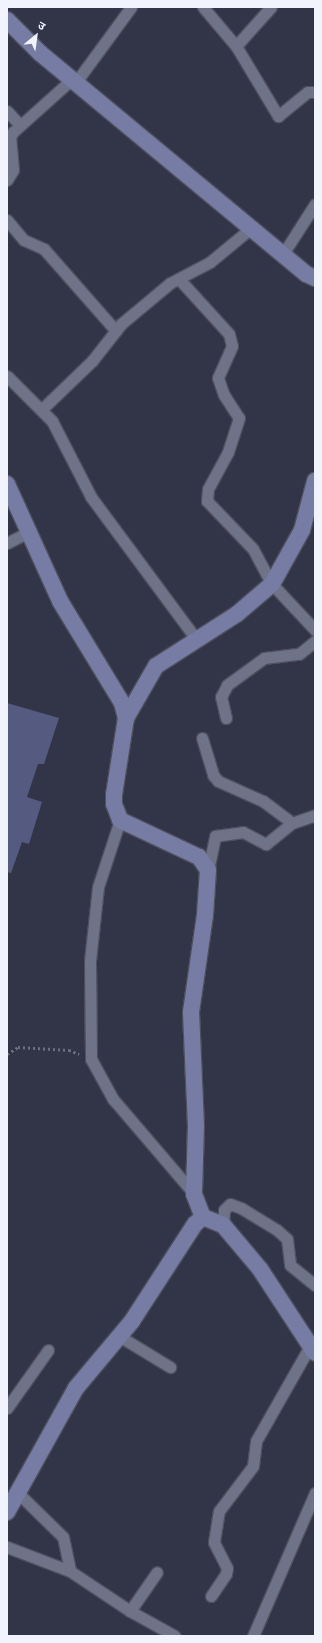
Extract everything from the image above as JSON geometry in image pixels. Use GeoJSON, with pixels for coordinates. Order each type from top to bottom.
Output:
{"type":"FeatureCollection","features":[{"type":"Feature","properties":{"kind":"main road"},"geometry":{"type":"LineString","coordinates":[[7,20],[74,80],[251,228],[315,278]]}},
{"type":"Feature","properties":{"kind":"main road"},"geometry":{"type":"LineString","coordinates":[[312,1349],[260,1270],[223,1225],[204,1217],[194,1194],[196,1125],[191,1012],[205,915],[208,870],[199,857],[120,820],[114,804],[114,794],[126,718],[156,666],[237,614],[272,584],[302,530],[315,481]]}},
{"type":"Feature","properties":{"kind":"main road"},"geometry":{"type":"LineString","coordinates":[[7,484],[60,601],[122,703],[126,718]]}},
{"type":"Feature","properties":{"kind":"main road"},"geometry":{"type":"LineString","coordinates":[[7,1512],[63,1408],[132,1321],[195,1224],[204,1217]]}},
{"type":"Feature","properties":{"kind":"street"},"geometry":{"type":"LineString","coordinates":[[7,180],[13,170],[10,138],[20,125],[74,80],[131,7]]}},
{"type":"Feature","properties":{"kind":"street"},"geometry":{"type":"LineString","coordinates":[[204,7],[236,46],[278,116],[308,92],[315,92]]}},
{"type":"Feature","properties":{"kind":"street"},"geometry":{"type":"LineString","coordinates":[[236,46],[271,7]]}},
{"type":"Feature","properties":{"kind":"street"},"geometry":{"type":"LineString","coordinates":[[7,111],[20,125]]}},
{"type":"Feature","properties":{"kind":"street"},"geometry":{"type":"LineString","coordinates":[[283,254],[315,204]]}},
{"type":"Feature","properties":{"kind":"street"},"geometry":{"type":"LineString","coordinates":[[7,220],[24,240],[44,249],[116,331]]}},
{"type":"Feature","properties":{"kind":"street"},"geometry":{"type":"LineString","coordinates":[[41,410],[92,361],[116,331],[170,284],[210,262],[251,228]]}},
{"type":"Feature","properties":{"kind":"street"},"geometry":{"type":"LineString","coordinates":[[179,279],[229,334],[232,346],[218,378],[224,395],[239,418],[228,452],[208,489],[207,501],[253,549],[272,584],[315,630]]}},
{"type":"Feature","properties":{"kind":"street"},"geometry":{"type":"LineString","coordinates":[[7,376],[52,422],[91,497],[196,639]]}},
{"type":"Feature","properties":{"kind":"street"},"geometry":{"type":"LineString","coordinates":[[7,544],[29,532]]}},
{"type":"Feature","properties":{"kind":"street"},"geometry":{"type":"LineString","coordinates":[[226,718],[221,697],[227,685],[264,658],[299,654],[315,641]]}},
{"type":"Feature","properties":{"kind":"street"},"geometry":{"type":"LineString","coordinates":[[202,738],[213,775],[218,781],[263,801],[292,823]]}},
{"type":"Feature","properties":{"kind":"street"},"geometry":{"type":"LineString","coordinates":[[208,870],[215,836],[243,832],[266,844],[292,823],[315,815]]}},
{"type":"Feature","properties":{"kind":"street"},"geometry":{"type":"LineString","coordinates":[[120,820],[98,894],[90,961],[91,1059],[113,1100],[194,1194]]}},
{"type":"Feature","properties":{"kind":"street"},"geometry":{"type":"LineString","coordinates":[[223,1225],[224,1210],[230,1204],[241,1208],[277,1230],[287,1239],[290,1265],[315,1284]]}},
{"type":"Feature","properties":{"kind":"street"},"geometry":{"type":"LineString","coordinates":[[119,1336],[170,1367]]}},
{"type":"Feature","properties":{"kind":"street"},"geometry":{"type":"LineString","coordinates":[[212,1596],[226,1574],[227,1568],[214,1542],[219,1511],[253,1466],[256,1441],[312,1349]]}},
{"type":"Feature","properties":{"kind":"street"},"geometry":{"type":"LineString","coordinates":[[7,1408],[48,1350]]}},
{"type":"Feature","properties":{"kind":"street"},"geometry":{"type":"LineString","coordinates":[[17,1492],[63,1537],[70,1571]]}},
{"type":"Feature","properties":{"kind":"street"},"geometry":{"type":"LineString","coordinates":[[253,1636],[315,1493]]}},
{"type":"Feature","properties":{"kind":"street"},"geometry":{"type":"LineString","coordinates":[[7,1547],[70,1571],[130,1611],[175,1636]]}},
{"type":"Feature","properties":{"kind":"street"},"geometry":{"type":"LineString","coordinates":[[130,1611],[156,1572]]}},
{"type":"Feature","properties":{"kind":"path"},"geometry":{"type":"LineString","coordinates":[[7,1054],[18,1047],[62,1049],[91,1059]]}},
{"type":"Feature","properties":{"kind":"shaded area"},"geometry":{"type":"Polygon","coordinates":[[[7,703],[59,718],[44,764],[38,764],[27,797],[42,802],[29,844],[22,842],[11,873],[7,872],[7,703]]]}}]}
